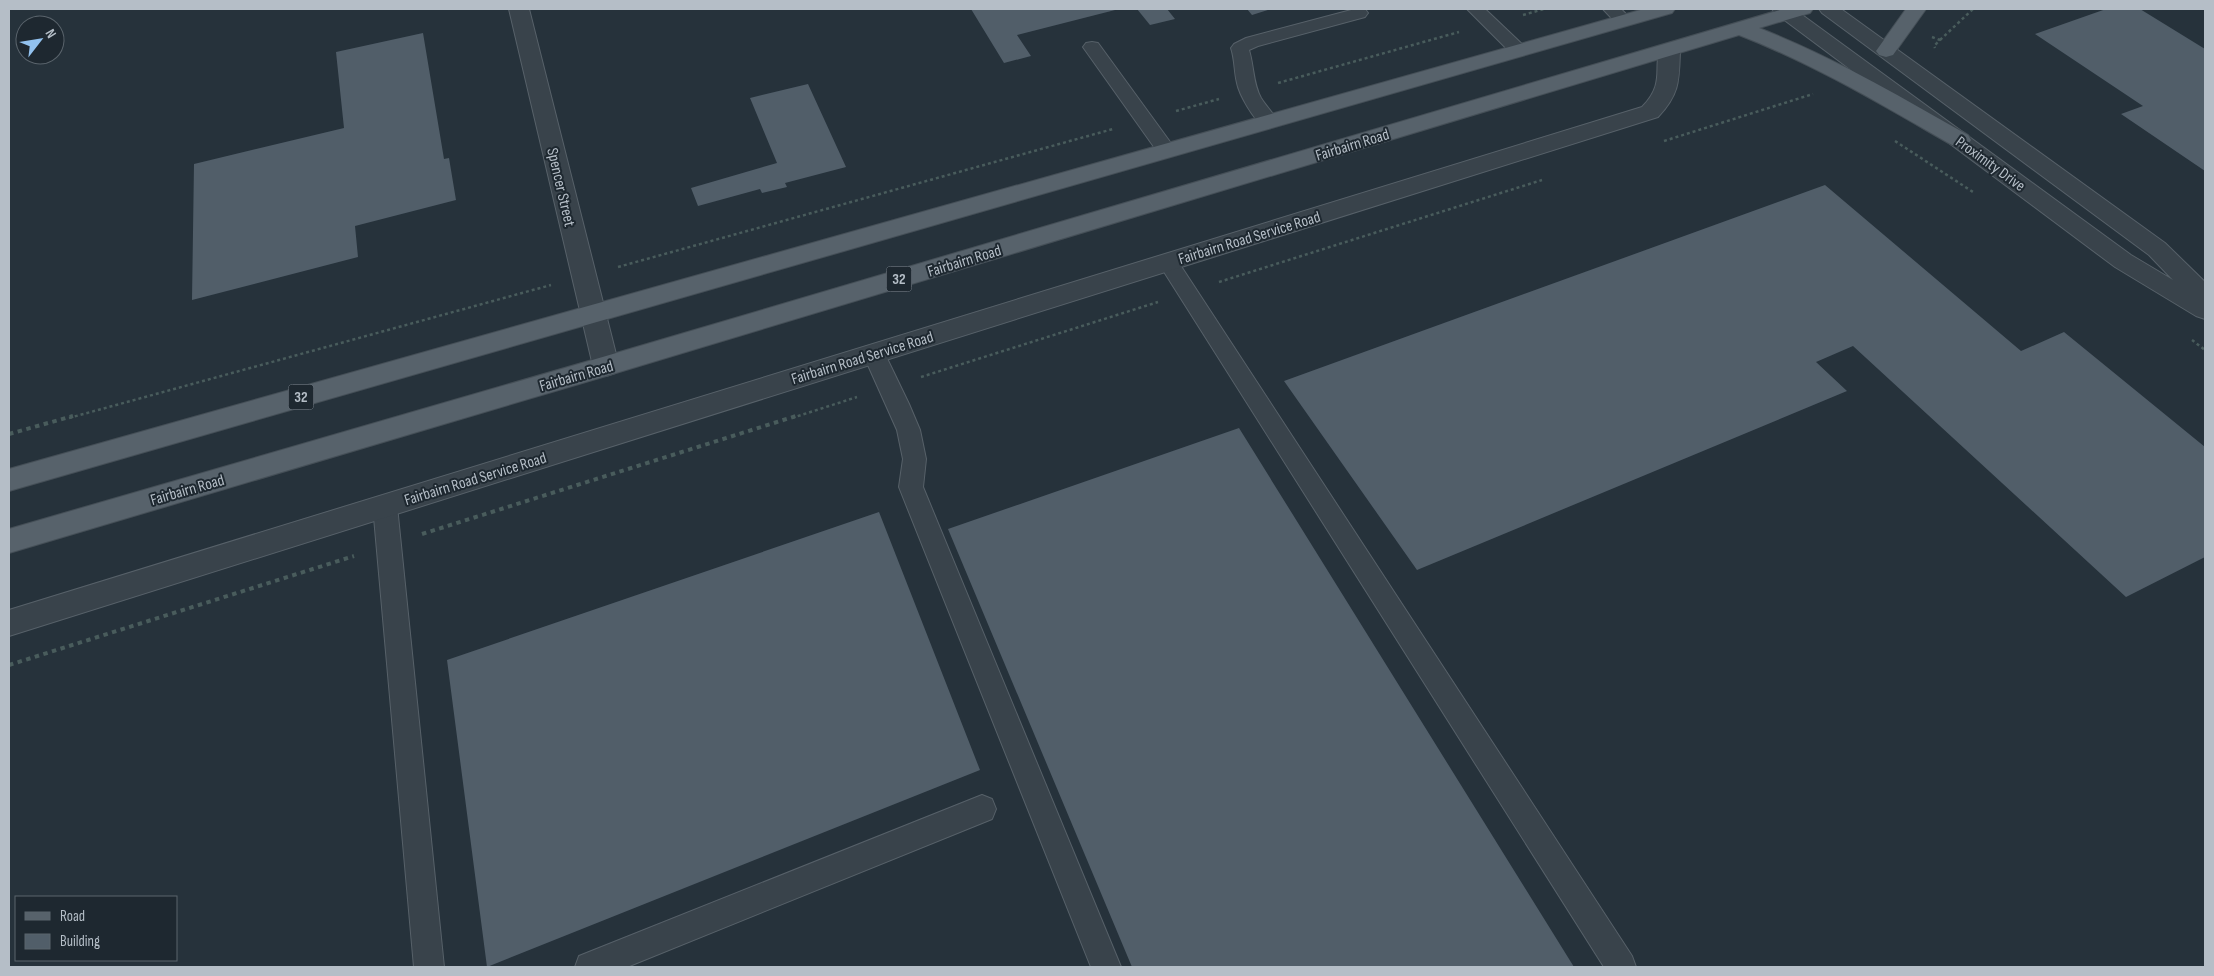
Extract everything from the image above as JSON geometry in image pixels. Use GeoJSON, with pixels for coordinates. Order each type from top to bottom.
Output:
{"type":"FeatureCollection","features":[{"type":"Feature","properties":{"kind":"main road","name":"32"},"geometry":{"type":"LineString","coordinates":[[9,480],[1518,50],[1617,14],[1664,9]]}},
{"type":"Feature","properties":{"kind":"main road"},"geometry":{"type":"LineString","coordinates":[[1886,51],[1916,9]]}},
{"type":"Feature","properties":{"kind":"main road","name":"Fairbairn Road"},"geometry":{"type":"LineString","coordinates":[[9,541],[1670,50],[1791,10]]}},
{"type":"Feature","properties":{"kind":"main road"},"geometry":{"type":"LineString","coordinates":[[1740,28],[1791,48],[1844,74],[1960,140]]}},
{"type":"Feature","properties":{"kind":"street","name":"Spencer Street"},"geometry":{"type":"LineString","coordinates":[[519,9],[606,366]]}},
{"type":"Feature","properties":{"kind":"street","name":"Proximity Drive"},"geometry":{"type":"LineString","coordinates":[[1829,9],[2158,249],[2205,297]]}},
{"type":"Feature","properties":{"kind":"street","name":"Proximity Drive"},"geometry":{"type":"LineString","coordinates":[[1791,10],[1960,140],[2123,261],[2205,310]]}},
{"type":"Feature","properties":{"kind":"street","name":"Fairbairn Road Service Road"},"geometry":{"type":"LineString","coordinates":[[9,623],[1650,112],[1661,102],[1667,93],[1670,50]]}},
{"type":"Feature","properties":{"kind":"lane"},"geometry":{"type":"LineString","coordinates":[[1475,9],[1518,50]]}},
{"type":"Feature","properties":{"kind":"lane"},"geometry":{"type":"LineString","coordinates":[[1269,121],[1249,91],[1240,48],[1252,42],[1359,13]]}},
{"type":"Feature","properties":{"kind":"lane"},"geometry":{"type":"LineString","coordinates":[[1092,47],[1166,150]]}},
{"type":"Feature","properties":{"kind":"lane"},"geometry":{"type":"LineString","coordinates":[[1168,262],[1621,967]]}},
{"type":"Feature","properties":{"kind":"lane"},"geometry":{"type":"LineString","coordinates":[[874,354],[911,437],[915,459],[911,487],[1106,967]]}},
{"type":"Feature","properties":{"kind":"lane"},"geometry":{"type":"LineString","coordinates":[[385,506],[429,967]]}},
{"type":"Feature","properties":{"kind":"lane"},"geometry":{"type":"LineString","coordinates":[[590,967],[982,809]]}},
{"type":"Feature","properties":{"kind":"path"},"geometry":{"type":"LineString","coordinates":[[9,434],[1544,9]]}},
{"type":"Feature","properties":{"kind":"path"},"geometry":{"type":"LineString","coordinates":[[1940,40],[1973,9]]}},
{"type":"Feature","properties":{"kind":"building"},"geometry":{"type":"Polygon","coordinates":[[[971,9],[1119,9],[1017,35],[1031,56],[1004,63],[971,9]]]}},
{"type":"Feature","properties":{"kind":"building"},"geometry":{"type":"Polygon","coordinates":[[[1137,9],[1167,9],[1175,19],[1150,25],[1137,9]]]}},
{"type":"Feature","properties":{"kind":"building"},"geometry":{"type":"Polygon","coordinates":[[[1247,9],[1271,9],[1252,15],[1247,9]]]}},
{"type":"Feature","properties":{"kind":"building"},"geometry":{"type":"Polygon","coordinates":[[[2106,9],[2140,9],[2205,49],[2205,171],[2121,114],[2143,106],[2035,34],[2106,9]]]}},
{"type":"Feature","properties":{"kind":"building"},"geometry":{"type":"Polygon","coordinates":[[[423,33],[444,159],[449,158],[456,200],[355,226],[358,257],[192,300],[194,164],[344,128],[336,52],[423,33]]]}},
{"type":"Feature","properties":{"kind":"building"},"geometry":{"type":"Polygon","coordinates":[[[808,84],[846,167],[785,183],[787,187],[762,193],[760,189],[698,206],[691,188],[777,163],[750,98],[808,84]]]}},
{"type":"Feature","properties":{"kind":"building"},"geometry":{"type":"Polygon","coordinates":[[[1825,185],[2021,351],[2064,332],[2205,447],[2205,557],[2126,597],[1853,346],[1816,362],[1847,391],[1417,570],[1284,381],[1825,185]]]}},
{"type":"Feature","properties":{"kind":"building"},"geometry":{"type":"Polygon","coordinates":[[[1239,428],[1574,967],[1132,967],[948,529],[1239,428]]]}},
{"type":"Feature","properties":{"kind":"building"},"geometry":{"type":"Polygon","coordinates":[[[879,512],[980,770],[487,967],[447,660],[879,512]]]}}]}
